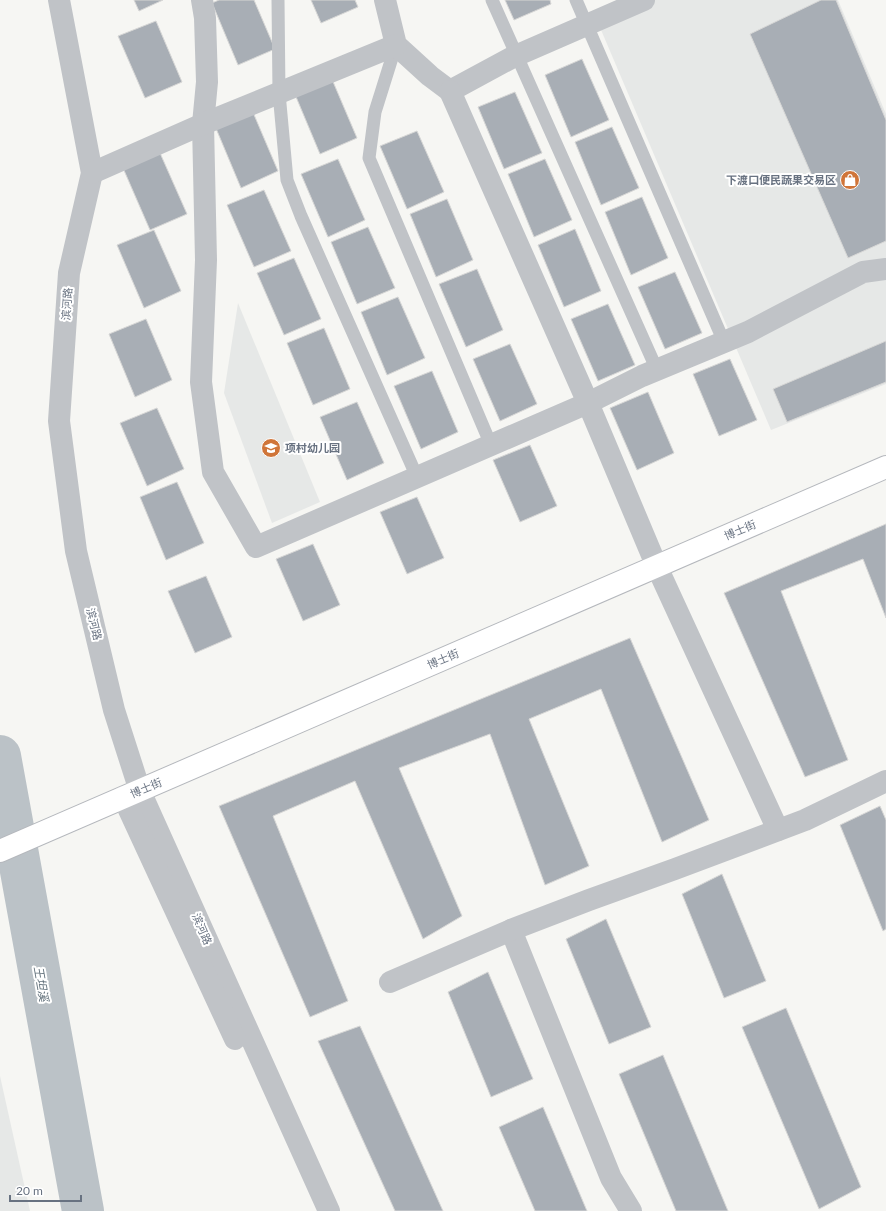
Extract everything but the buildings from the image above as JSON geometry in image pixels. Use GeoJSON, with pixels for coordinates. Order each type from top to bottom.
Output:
{"type":"FeatureCollection","features":[{"type":"Feature","properties":{"kind":"street","name":"滨河路"},"geometry":{"type":"LineString","coordinates":[[59,0],[92,173],[69,273],[59,420],[76,551],[114,710],[124,797],[329,1211]]}},
{"type":"Feature","properties":{"kind":"street"},"geometry":{"type":"LineString","coordinates":[[202,0],[205,18],[207,82],[203,124],[206,260],[201,382],[212,472],[256,548],[588,403],[657,370],[748,332],[863,272],[886,269]]}},
{"type":"Feature","properties":{"kind":"street"},"geometry":{"type":"LineString","coordinates":[[385,0],[396,45],[430,76],[450,91],[588,403],[657,566],[778,830]]}},
{"type":"Feature","properties":{"kind":"street"},"geometry":{"type":"LineString","coordinates":[[450,91],[517,56],[644,0]]}},
{"type":"Feature","properties":{"kind":"street"},"geometry":{"type":"LineString","coordinates":[[92,173],[203,124],[396,45]]}},
{"type":"Feature","properties":{"kind":"street","name":"博士街"},"geometry":{"type":"LineString","coordinates":[[0,850],[886,467]]}},
{"type":"Feature","properties":{"kind":"street"},"geometry":{"type":"LineString","coordinates":[[390,982],[511,930],[589,900],[675,870],[804,820],[886,781]]}},
{"type":"Feature","properties":{"kind":"street"},"geometry":{"type":"LineString","coordinates":[[124,797],[315,1211]]}},
{"type":"Feature","properties":{"kind":"street"},"geometry":{"type":"LineString","coordinates":[[511,930],[611,1178],[631,1211]]}},
{"type":"Feature","properties":{"kind":"lane"},"geometry":{"type":"LineString","coordinates":[[278,0],[279,93],[288,180],[301,216],[417,477]]}},
{"type":"Feature","properties":{"kind":"lane"},"geometry":{"type":"LineString","coordinates":[[492,0],[657,370]]}},
{"type":"Feature","properties":{"kind":"lane"},"geometry":{"type":"LineString","coordinates":[[576,0],[724,342]]}},
{"type":"Feature","properties":{"kind":"lane"},"geometry":{"type":"LineString","coordinates":[[396,45],[375,112],[368,158],[491,445]]}},
{"type":"Feature","properties":{"kind":"shaded area"},"geometry":{"type":"Polygon","coordinates":[[[618,0],[838,0],[886,114],[886,384],[771,430],[593,11],[618,0]]]}},
{"type":"Feature","properties":{"kind":"shaded area","name":"项村幼儿园"},"geometry":{"type":"Polygon","coordinates":[[[238,303],[320,502],[272,523],[224,393],[238,303]]]}},
{"type":"Feature","properties":{"kind":"shaded area"},"geometry":{"type":"Polygon","coordinates":[[[0,1076],[30,1211],[0,1211],[0,1076]]]}},
{"type":"Feature","properties":{"kind":"waterway","name":"王坦溪"},"geometry":{"type":"LineString","coordinates":[[0,756],[83,1211]]}},
{"type":"Feature","properties":{"kind":"place","name":"下渡口便民蔬果交易区"},"geometry":{"type":"Point","coordinates":[850,180]}},
{"type":"Feature","properties":{"kind":"place","name":"项村幼儿园"},"geometry":{"type":"Point","coordinates":[271,448]}}]}
